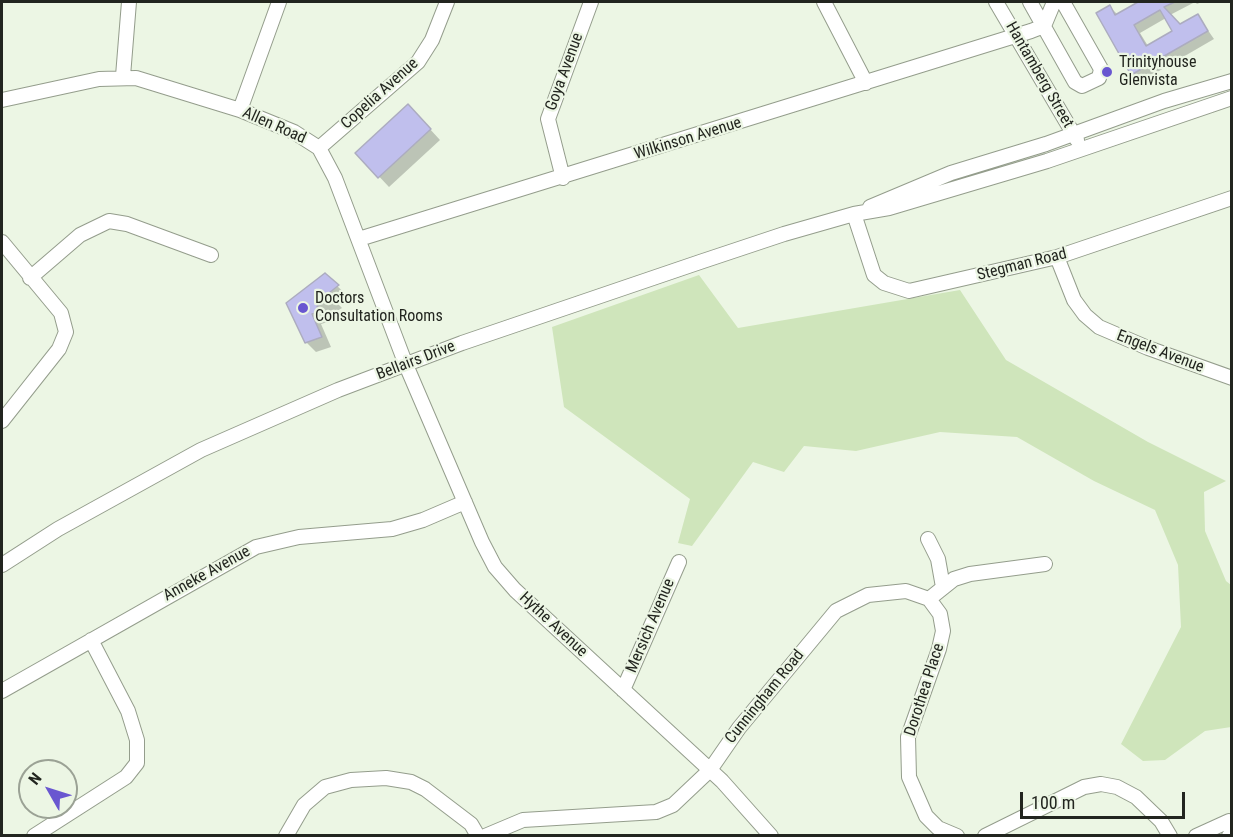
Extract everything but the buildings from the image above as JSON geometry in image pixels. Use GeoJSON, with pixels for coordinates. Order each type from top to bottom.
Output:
{"type":"FeatureCollection","features":[{"type":"Feature","properties":{"kind":"street"},"geometry":{"type":"LineString","coordinates":[[123,76],[129,2]]}},
{"type":"Feature","properties":{"kind":"street"},"geometry":{"type":"LineString","coordinates":[[240,110],[279,2]]}},
{"type":"Feature","properties":{"kind":"street","name":"Copelia Avenue"},"geometry":{"type":"LineString","coordinates":[[319,148],[418,62],[432,40],[447,2]]}},
{"type":"Feature","properties":{"kind":"street","name":"Goya Avenue"},"geometry":{"type":"LineString","coordinates":[[562,178],[548,119],[591,2]]}},
{"type":"Feature","properties":{"kind":"street"},"geometry":{"type":"LineString","coordinates":[[824,2],[866,83]]}},
{"type":"Feature","properties":{"kind":"street","name":"Hantamberg Street"},"geometry":{"type":"LineString","coordinates":[[996,2],[1082,149]]}},
{"type":"Feature","properties":{"kind":"street"},"geometry":{"type":"LineString","coordinates":[[1030,2],[1078,85],[1099,78],[1101,69],[1063,2]]}},
{"type":"Feature","properties":{"kind":"street"},"geometry":{"type":"LineString","coordinates":[[1044,26],[1054,2]]}},
{"type":"Feature","properties":{"kind":"street","name":"Wilkinson Avenue"},"geometry":{"type":"LineString","coordinates":[[359,239],[562,178],[1044,26]]}},
{"type":"Feature","properties":{"kind":"street","name":"Allen Road"},"geometry":{"type":"LineString","coordinates":[[2,100],[99,79],[123,76],[151,80],[240,110],[294,132],[319,148],[335,178],[406,365]]}},
{"type":"Feature","properties":{"kind":"street"},"geometry":{"type":"LineString","coordinates":[[854,214],[951,173],[1074,134],[1164,101],[1232,81]]}},
{"type":"Feature","properties":{"kind":"street"},"geometry":{"type":"LineString","coordinates":[[854,214],[889,208],[1082,149],[1232,98]]}},
{"type":"Feature","properties":{"kind":"street","name":"Stegman Road"},"geometry":{"type":"LineString","coordinates":[[854,214],[874,274],[884,283],[902,291],[920,290],[1057,257],[1232,198]]}},
{"type":"Feature","properties":{"kind":"street","name":"Bellairs Drive"},"geometry":{"type":"LineString","coordinates":[[2,565],[58,529],[201,450],[297,406],[406,365],[700,262],[854,214]]}},
{"type":"Feature","properties":{"kind":"street"},"geometry":{"type":"LineString","coordinates":[[30,278],[80,235],[109,221],[127,224],[211,255]]}},
{"type":"Feature","properties":{"kind":"street"},"geometry":{"type":"LineString","coordinates":[[2,242],[61,313],[66,326],[65,336],[59,349],[28,392],[2,422]]}},
{"type":"Feature","properties":{"kind":"street","name":"Engels Avenue"},"geometry":{"type":"LineString","coordinates":[[1057,257],[1074,300],[1085,315],[1100,327],[1148,348],[1232,378]]}},
{"type":"Feature","properties":{"kind":"street","name":"Hythe Avenue"},"geometry":{"type":"LineString","coordinates":[[406,365],[491,560],[508,584],[710,770],[749,808],[771,836]]}},
{"type":"Feature","properties":{"kind":"street","name":"Anneke Avenue"},"geometry":{"type":"LineString","coordinates":[[2,691],[256,547],[299,537],[392,529],[423,520],[465,502]]}},
{"type":"Feature","properties":{"kind":"street"},"geometry":{"type":"LineString","coordinates":[[928,539],[938,559],[943,586]]}},
{"type":"Feature","properties":{"kind":"street","name":"Mersich Avenue"},"geometry":{"type":"LineString","coordinates":[[623,690],[679,562]]}},
{"type":"Feature","properties":{"kind":"street"},"geometry":{"type":"LineString","coordinates":[[929,599],[954,579],[970,574],[1045,564]]}},
{"type":"Feature","properties":{"kind":"street","name":"Cunningham Road"},"geometry":{"type":"LineString","coordinates":[[485,836],[524,820],[656,812],[673,805],[710,770],[739,728],[836,611],[868,596],[887,592],[906,591],[929,599]]}},
{"type":"Feature","properties":{"kind":"street","name":"Dorothea Place"},"geometry":{"type":"LineString","coordinates":[[929,599],[940,614],[943,632],[908,737],[909,777],[926,816],[938,828],[957,836]]}},
{"type":"Feature","properties":{"kind":"street"},"geometry":{"type":"LineString","coordinates":[[34,836],[126,777],[134,770],[139,759],[137,740],[128,711],[91,640]]}},
{"type":"Feature","properties":{"kind":"street"},"geometry":{"type":"LineString","coordinates":[[286,836],[304,805],[325,787],[351,780],[386,778],[411,782],[424,789],[471,824],[478,836]]}},
{"type":"Feature","properties":{"kind":"street"},"geometry":{"type":"LineString","coordinates":[[985,836],[1084,787],[1101,783],[1118,787],[1136,797],[1161,821],[1170,836]]}},
{"type":"Feature","properties":{"kind":"street"},"geometry":{"type":"LineString","coordinates":[[51,824],[59,836]]}},
{"type":"Feature","properties":{"kind":"street"},"geometry":{"type":"LineString","coordinates":[[1196,836],[1230,830]]}},
{"type":"Feature","properties":{"kind":"green space"},"geometry":{"type":"Polygon","coordinates":[[[699,275],[738,328],[960,290],[1006,360],[1148,442],[1226,481],[1204,492],[1205,531],[1226,581],[1231,585],[1231,727],[1205,731],[1165,760],[1143,761],[1121,744],[1181,627],[1178,565],[1155,510],[1094,481],[1017,437],[940,432],[856,451],[804,446],[784,472],[753,462],[692,546],[678,543],[690,499],[564,407],[552,327],[699,275]]]}},
{"type":"Feature","properties":{"kind":"place","name":"Trinityhouse Glenvista"},"geometry":{"type":"Point","coordinates":[1107,72]}},
{"type":"Feature","properties":{"kind":"place","name":"Doctors Consultation Rooms"},"geometry":{"type":"Point","coordinates":[303,308]}}]}
